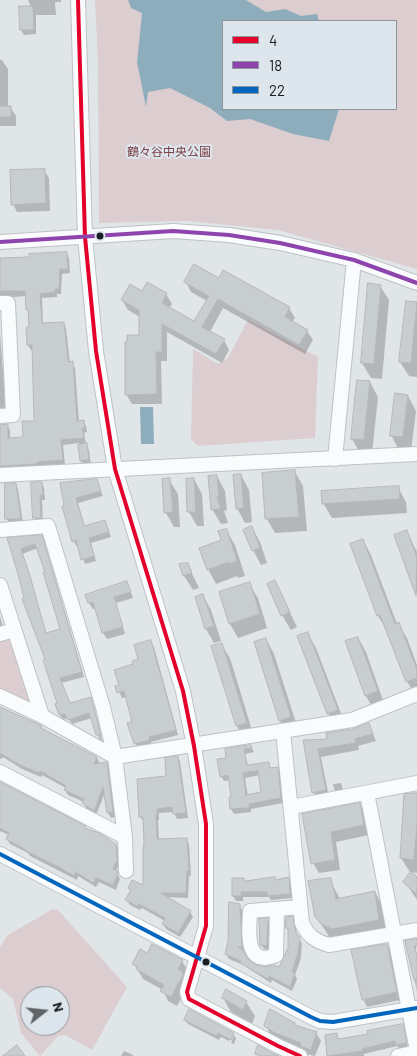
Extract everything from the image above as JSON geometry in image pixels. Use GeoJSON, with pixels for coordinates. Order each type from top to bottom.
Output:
{"type":"FeatureCollection","features":[{"type":"Feature","properties":{"kind":"street"},"geometry":{"type":"LineString","coordinates":[[78,0],[84,237],[96,351],[115,469],[183,691],[206,824],[206,926],[187,992],[189,999],[275,1051],[300,1056]]}},
{"type":"Feature","properties":{"kind":"street"},"geometry":{"type":"LineString","coordinates":[[0,242],[173,231],[229,235],[280,242],[354,260],[417,282]]}},
{"type":"Feature","properties":{"kind":"street"},"geometry":{"type":"LineString","coordinates":[[335,458],[354,260]]}},
{"type":"Feature","properties":{"kind":"street"},"geometry":{"type":"LineString","coordinates":[[0,303],[8,303],[5,359],[13,415],[0,416]]}},
{"type":"Feature","properties":{"kind":"street"},"geometry":{"type":"LineString","coordinates":[[0,476],[417,454]]}},
{"type":"Feature","properties":{"kind":"street"},"geometry":{"type":"LineString","coordinates":[[0,530],[48,526],[103,707],[115,757],[125,837],[126,871]]}},
{"type":"Feature","properties":{"kind":"street"},"geometry":{"type":"LineString","coordinates":[[0,585],[42,716]]}},
{"type":"Feature","properties":{"kind":"street"},"geometry":{"type":"LineString","coordinates":[[0,634],[14,630]]}},
{"type":"Feature","properties":{"kind":"street"},"geometry":{"type":"LineString","coordinates":[[0,696],[42,716],[115,757],[352,720],[417,694]]}},
{"type":"Feature","properties":{"kind":"street"},"geometry":{"type":"LineString","coordinates":[[283,731],[300,907],[302,923],[307,934],[317,941],[329,945],[417,930]]}},
{"type":"Feature","properties":{"kind":"street"},"geometry":{"type":"LineString","coordinates":[[0,772],[125,837]]}},
{"type":"Feature","properties":{"kind":"street"},"geometry":{"type":"LineString","coordinates":[[291,807],[417,783]]}},
{"type":"Feature","properties":{"kind":"street"},"geometry":{"type":"LineString","coordinates":[[367,793],[394,934],[413,1008],[417,1051],[398,1056]]}},
{"type":"Feature","properties":{"kind":"street"},"geometry":{"type":"LineString","coordinates":[[0,854],[320,1021],[333,1022],[413,1008]]}},
{"type":"Feature","properties":{"kind":"street"},"geometry":{"type":"LineString","coordinates":[[277,909],[300,907]]}},
{"type":"Feature","properties":{"kind":"green space","name":"鶴々谷中央公園"},"geometry":{"type":"Polygon","coordinates":[[[95,0],[417,0],[417,269],[278,230],[188,221],[99,223],[98,65],[95,0]]]}},
{"type":"Feature","properties":{"kind":"green space"},"geometry":{"type":"Polygon","coordinates":[[[248,320],[318,357],[315,438],[198,446],[191,439],[193,349],[218,364],[228,358],[248,320]]]}},
{"type":"Feature","properties":{"kind":"green space"},"geometry":{"type":"Polygon","coordinates":[[[12,634],[32,697],[26,702],[0,688],[0,637],[12,634]]]}},
{"type":"Feature","properties":{"kind":"green space"},"geometry":{"type":"Polygon","coordinates":[[[53,909],[58,910],[127,987],[92,1050],[67,1036],[70,1036],[70,986],[20,986],[20,1029],[13,999],[0,988],[0,947],[8,935],[53,909]]]}},
{"type":"Feature","properties":{"kind":"green space"},"geometry":{"type":"Polygon","coordinates":[[[23,1036],[58,1036],[40,1056],[23,1036]]]}},
{"type":"Feature","properties":{"kind":"water"},"geometry":{"type":"Polygon","coordinates":[[[128,0],[246,0],[266,12],[285,9],[301,16],[317,14],[319,20],[222,20],[222,110],[339,110],[329,141],[293,134],[250,119],[227,121],[210,108],[170,88],[148,92],[146,107],[137,62],[142,13],[131,8],[128,0]]]}},
{"type":"Feature","properties":{"kind":"water"},"geometry":{"type":"Polygon","coordinates":[[[140,407],[153,407],[154,444],[141,444],[140,407]]]}},
{"type":"Feature","properties":{"kind":"building"},"geometry":{"type":"Polygon","coordinates":[[[19,6],[33,6],[34,30],[20,30],[19,6]]]}},
{"type":"Feature","properties":{"kind":"building"},"geometry":{"type":"Polygon","coordinates":[[[0,106],[11,106],[11,117],[0,117],[0,106]]]}},
{"type":"Feature","properties":{"kind":"building"},"geometry":{"type":"Polygon","coordinates":[[[45,169],[46,203],[11,205],[10,170],[45,169]]]}},
{"type":"Feature","properties":{"kind":"building"},"geometry":{"type":"Polygon","coordinates":[[[67,252],[68,269],[60,269],[59,289],[55,289],[55,292],[40,294],[42,323],[64,322],[68,359],[69,362],[73,361],[77,421],[84,420],[85,428],[82,428],[84,438],[61,440],[63,460],[37,462],[37,464],[0,466],[0,425],[8,424],[8,438],[23,437],[22,421],[34,421],[32,345],[27,345],[26,328],[29,326],[25,291],[0,291],[0,258],[29,257],[29,254],[67,252]]]}},
{"type":"Feature","properties":{"kind":"building"},"geometry":{"type":"Polygon","coordinates":[[[194,264],[219,278],[223,270],[290,307],[285,317],[308,330],[299,345],[218,299],[202,327],[225,339],[216,354],[162,324],[162,352],[156,352],[157,394],[125,395],[125,342],[127,342],[127,335],[139,335],[139,310],[121,300],[130,284],[142,291],[147,282],[167,293],[162,303],[194,321],[209,296],[184,282],[194,264]]]}},
{"type":"Feature","properties":{"kind":"building"},"geometry":{"type":"Polygon","coordinates":[[[368,283],[381,285],[374,364],[361,363],[368,283]]]}},
{"type":"Feature","properties":{"kind":"building"},"geometry":{"type":"Polygon","coordinates":[[[406,301],[417,302],[411,363],[399,362],[406,301]]]}},
{"type":"Feature","properties":{"kind":"building"},"geometry":{"type":"Polygon","coordinates":[[[357,380],[370,381],[364,440],[351,439],[357,380]]]}},
{"type":"Feature","properties":{"kind":"building"},"geometry":{"type":"Polygon","coordinates":[[[395,393],[408,395],[403,437],[390,436],[395,393]]]}},
{"type":"Feature","properties":{"kind":"building"},"geometry":{"type":"Polygon","coordinates":[[[87,443],[89,460],[80,461],[78,445],[87,443]]]}},
{"type":"Feature","properties":{"kind":"building"},"geometry":{"type":"Polygon","coordinates":[[[295,470],[299,517],[265,519],[262,473],[295,470]]]}},
{"type":"Feature","properties":{"kind":"building"},"geometry":{"type":"Polygon","coordinates":[[[241,474],[244,508],[236,509],[233,475],[241,474]]]}},
{"type":"Feature","properties":{"kind":"building"},"geometry":{"type":"Polygon","coordinates":[[[217,475],[219,496],[217,497],[221,509],[211,510],[208,476],[217,475]]]}},
{"type":"Feature","properties":{"kind":"building"},"geometry":{"type":"Polygon","coordinates":[[[170,478],[173,512],[164,513],[162,479],[170,478]]]}},
{"type":"Feature","properties":{"kind":"building"},"geometry":{"type":"Polygon","coordinates":[[[194,478],[196,512],[187,512],[186,479],[194,478]]]}},
{"type":"Feature","properties":{"kind":"building"},"geometry":{"type":"Polygon","coordinates":[[[97,479],[101,491],[76,498],[84,526],[105,520],[109,532],[89,538],[94,556],[81,560],[76,540],[72,542],[62,506],[64,505],[60,483],[97,479]]]}},
{"type":"Feature","properties":{"kind":"building"},"geometry":{"type":"Polygon","coordinates":[[[31,482],[42,482],[43,495],[40,495],[41,518],[33,518],[31,482]]]}},
{"type":"Feature","properties":{"kind":"building"},"geometry":{"type":"Polygon","coordinates":[[[5,483],[16,483],[21,519],[5,519],[5,483]]]}},
{"type":"Feature","properties":{"kind":"building"},"geometry":{"type":"Polygon","coordinates":[[[399,486],[400,499],[322,504],[321,491],[399,486]]]}},
{"type":"Feature","properties":{"kind":"building"},"geometry":{"type":"Polygon","coordinates":[[[252,526],[260,548],[252,551],[243,530],[252,526]]]}},
{"type":"Feature","properties":{"kind":"building"},"geometry":{"type":"Polygon","coordinates":[[[227,529],[237,561],[229,564],[228,562],[207,570],[199,548],[221,540],[218,531],[227,529]]]}},
{"type":"Feature","properties":{"kind":"building"},"geometry":{"type":"Polygon","coordinates":[[[407,530],[417,558],[416,596],[394,535],[407,530]]]}},
{"type":"Feature","properties":{"kind":"building"},"geometry":{"type":"Polygon","coordinates":[[[42,535],[82,672],[60,678],[70,703],[91,697],[101,735],[96,735],[89,713],[68,720],[65,714],[59,715],[43,660],[45,659],[22,599],[24,598],[7,538],[42,535]],[[35,544],[21,549],[46,633],[60,629],[43,572],[45,572],[35,544]]]}},
{"type":"Feature","properties":{"kind":"building"},"geometry":{"type":"Polygon","coordinates":[[[363,539],[395,624],[399,622],[417,670],[417,678],[406,682],[380,615],[377,616],[350,544],[363,539]]]}},
{"type":"Feature","properties":{"kind":"building"},"geometry":{"type":"Polygon","coordinates":[[[188,563],[192,573],[183,576],[179,564],[188,563]]]}},
{"type":"Feature","properties":{"kind":"building"},"geometry":{"type":"Polygon","coordinates":[[[275,580],[290,612],[281,616],[267,584],[275,580]]]}},
{"type":"Feature","properties":{"kind":"building"},"geometry":{"type":"Polygon","coordinates":[[[127,581],[131,592],[114,597],[123,627],[102,633],[93,602],[88,603],[85,595],[127,581]]]}},
{"type":"Feature","properties":{"kind":"building"},"geometry":{"type":"Polygon","coordinates":[[[250,582],[260,614],[229,624],[219,592],[250,582]]]}},
{"type":"Feature","properties":{"kind":"building"},"geometry":{"type":"Polygon","coordinates":[[[203,594],[214,626],[205,629],[195,597],[203,594]]]}},
{"type":"Feature","properties":{"kind":"building"},"geometry":{"type":"Polygon","coordinates":[[[308,632],[338,710],[327,714],[297,636],[308,632]]]}},
{"type":"Feature","properties":{"kind":"building"},"geometry":{"type":"Polygon","coordinates":[[[358,637],[378,691],[365,696],[345,641],[358,637]]]}},
{"type":"Feature","properties":{"kind":"building"},"geometry":{"type":"Polygon","coordinates":[[[266,638],[291,717],[279,721],[254,642],[266,638]]]}},
{"type":"Feature","properties":{"kind":"building"},"geometry":{"type":"Polygon","coordinates":[[[151,640],[176,730],[149,737],[150,740],[134,744],[127,723],[132,722],[124,691],[117,693],[115,686],[119,685],[114,670],[133,664],[132,661],[138,659],[134,645],[151,640]]]}},
{"type":"Feature","properties":{"kind":"building"},"geometry":{"type":"Polygon","coordinates":[[[222,643],[247,723],[236,726],[211,646],[222,643]]]}},
{"type":"Feature","properties":{"kind":"building"},"geometry":{"type":"Polygon","coordinates":[[[0,707],[42,726],[41,728],[97,757],[94,764],[107,762],[113,812],[107,813],[103,787],[94,811],[82,803],[84,799],[64,790],[66,786],[40,771],[39,773],[18,764],[0,753],[0,707]]]}},
{"type":"Feature","properties":{"kind":"building"},"geometry":{"type":"Polygon","coordinates":[[[369,723],[373,734],[355,739],[356,743],[318,749],[326,790],[312,793],[303,740],[327,739],[326,733],[353,729],[369,723]]]}},
{"type":"Feature","properties":{"kind":"building"},"geometry":{"type":"Polygon","coordinates":[[[251,745],[252,748],[244,749],[247,765],[269,762],[270,768],[278,767],[281,798],[249,804],[249,808],[230,809],[229,797],[231,797],[228,775],[220,777],[217,759],[226,758],[225,749],[251,745]],[[258,771],[243,773],[246,795],[261,792],[258,771]]]}},
{"type":"Feature","properties":{"kind":"building"},"geometry":{"type":"Polygon","coordinates":[[[178,756],[186,813],[173,814],[172,807],[157,809],[156,815],[157,839],[187,838],[189,871],[187,871],[186,893],[161,893],[191,911],[178,933],[162,924],[165,918],[139,904],[137,906],[125,900],[131,890],[128,888],[132,880],[143,885],[143,817],[139,817],[137,779],[166,776],[165,758],[178,756]]]}},
{"type":"Feature","properties":{"kind":"building"},"geometry":{"type":"Polygon","coordinates":[[[0,782],[86,826],[85,828],[99,833],[116,844],[117,860],[113,869],[117,870],[118,873],[113,885],[96,878],[93,883],[76,872],[74,876],[6,839],[9,833],[0,828],[0,782]]]}},
{"type":"Feature","properties":{"kind":"building"},"geometry":{"type":"Polygon","coordinates":[[[417,793],[414,860],[400,858],[404,794],[417,793]]]}},
{"type":"Feature","properties":{"kind":"building"},"geometry":{"type":"Polygon","coordinates":[[[360,803],[364,825],[331,832],[335,860],[311,864],[302,814],[360,803]]]}},
{"type":"Feature","properties":{"kind":"building"},"geometry":{"type":"Polygon","coordinates":[[[411,871],[417,877],[417,895],[403,882],[411,871]]]}},
{"type":"Feature","properties":{"kind":"building"},"geometry":{"type":"Polygon","coordinates":[[[275,877],[275,880],[289,877],[290,894],[267,896],[267,892],[241,892],[241,896],[232,896],[232,878],[244,878],[244,881],[275,877]]]}},
{"type":"Feature","properties":{"kind":"building"},"geometry":{"type":"Polygon","coordinates":[[[331,878],[336,899],[375,891],[379,920],[332,929],[321,924],[315,917],[308,881],[331,878]]]}},
{"type":"Feature","properties":{"kind":"building"},"geometry":{"type":"Polygon","coordinates":[[[229,902],[240,904],[242,947],[238,947],[256,965],[265,967],[274,965],[279,967],[288,948],[288,928],[285,928],[286,917],[293,916],[296,933],[300,937],[292,972],[295,973],[290,987],[269,976],[268,979],[240,963],[241,961],[225,954],[228,941],[229,902]]]}},
{"type":"Feature","properties":{"kind":"building"},"geometry":{"type":"Polygon","coordinates":[[[268,918],[267,945],[260,946],[259,919],[268,918]]]}},
{"type":"Feature","properties":{"kind":"building"},"geometry":{"type":"Polygon","coordinates":[[[417,939],[417,945],[414,946],[417,955],[417,980],[414,980],[405,941],[417,939]]]}},
{"type":"Feature","properties":{"kind":"building"},"geometry":{"type":"Polygon","coordinates":[[[152,944],[183,960],[178,969],[183,973],[182,977],[171,997],[160,991],[164,985],[136,969],[137,967],[132,964],[140,949],[147,953],[152,944]]]}},
{"type":"Feature","properties":{"kind":"building"},"geometry":{"type":"Polygon","coordinates":[[[387,944],[397,992],[362,1000],[351,950],[387,944]]]}},
{"type":"Feature","properties":{"kind":"building"},"geometry":{"type":"Polygon","coordinates":[[[226,989],[247,1001],[243,1010],[222,998],[226,989]]]}},
{"type":"Feature","properties":{"kind":"building"},"geometry":{"type":"Polygon","coordinates":[[[189,1009],[234,1033],[231,1040],[218,1033],[216,1036],[184,1020],[189,1009]]]}},
{"type":"Feature","properties":{"kind":"building"},"geometry":{"type":"Polygon","coordinates":[[[270,1009],[295,1023],[295,1025],[317,1032],[311,1050],[300,1046],[301,1043],[275,1033],[264,1026],[270,1009]]]}},
{"type":"Feature","properties":{"kind":"building"},"geometry":{"type":"Polygon","coordinates":[[[403,1024],[407,1043],[396,1045],[395,1041],[362,1049],[363,1051],[327,1056],[325,1035],[337,1033],[338,1039],[368,1034],[367,1031],[403,1024]]]}},
{"type":"Feature","properties":{"kind":"building"},"geometry":{"type":"Polygon","coordinates":[[[17,1045],[25,1056],[3,1056],[17,1045]]]}},
{"type":"Feature","properties":{"kind":"building"},"geometry":{"type":"Polygon","coordinates":[[[258,1045],[279,1056],[260,1056],[255,1054],[258,1045]]]}},
{"type":"Feature","properties":{"kind":"transit line","name":"4"},"geometry":{"type":"LineString","coordinates":[[78,0],[85,237],[96,351],[115,469],[183,691],[206,824],[206,926],[187,992],[189,999],[300,1056]]}},
{"type":"Feature","properties":{"kind":"transit line","name":"18"},"geometry":{"type":"LineString","coordinates":[[0,242],[173,231],[229,235],[280,243],[354,260],[417,283]]}},
{"type":"Feature","properties":{"kind":"transit line","name":"22"},"geometry":{"type":"LineString","coordinates":[[0,854],[320,1021],[333,1022],[417,1008]]}}]}
